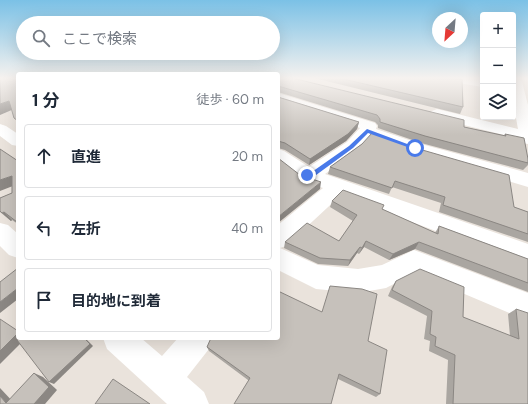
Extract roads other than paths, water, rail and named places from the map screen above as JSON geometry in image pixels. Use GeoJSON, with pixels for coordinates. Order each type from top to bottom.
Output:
{"type":"FeatureCollection","features":[{"type":"Feature","properties":{"kind":"street"},"geometry":{"type":"LineString","coordinates":[[420,110],[528,137],[520,97]]}},
{"type":"Feature","properties":{"kind":"street"},"geometry":{"type":"LineString","coordinates":[[280,98],[367,124],[370,127],[351,147],[310,176]]}},
{"type":"Feature","properties":{"kind":"street"},"geometry":{"type":"LineString","coordinates":[[0,129],[16,139]]}},
{"type":"Feature","properties":{"kind":"street"},"geometry":{"type":"LineString","coordinates":[[367,131],[415,148],[528,180]]}},
{"type":"Feature","properties":{"kind":"street"},"geometry":{"type":"LineString","coordinates":[[280,156],[310,176],[528,255]]}},
{"type":"Feature","properties":{"kind":"street"},"geometry":{"type":"LineString","coordinates":[[280,237],[338,186]]}},
{"type":"Feature","properties":{"kind":"street"},"geometry":{"type":"LineString","coordinates":[[0,232],[16,246]]}},
{"type":"Feature","properties":{"kind":"street"},"geometry":{"type":"LineString","coordinates":[[280,259],[316,277],[358,281],[386,276],[414,261],[528,307]]}},
{"type":"Feature","properties":{"kind":"street"},"geometry":{"type":"LineString","coordinates":[[120,340],[192,404]]}},
{"type":"Feature","properties":{"kind":"street"},"geometry":{"type":"LineString","coordinates":[[164,380],[196,340]]}}]}
